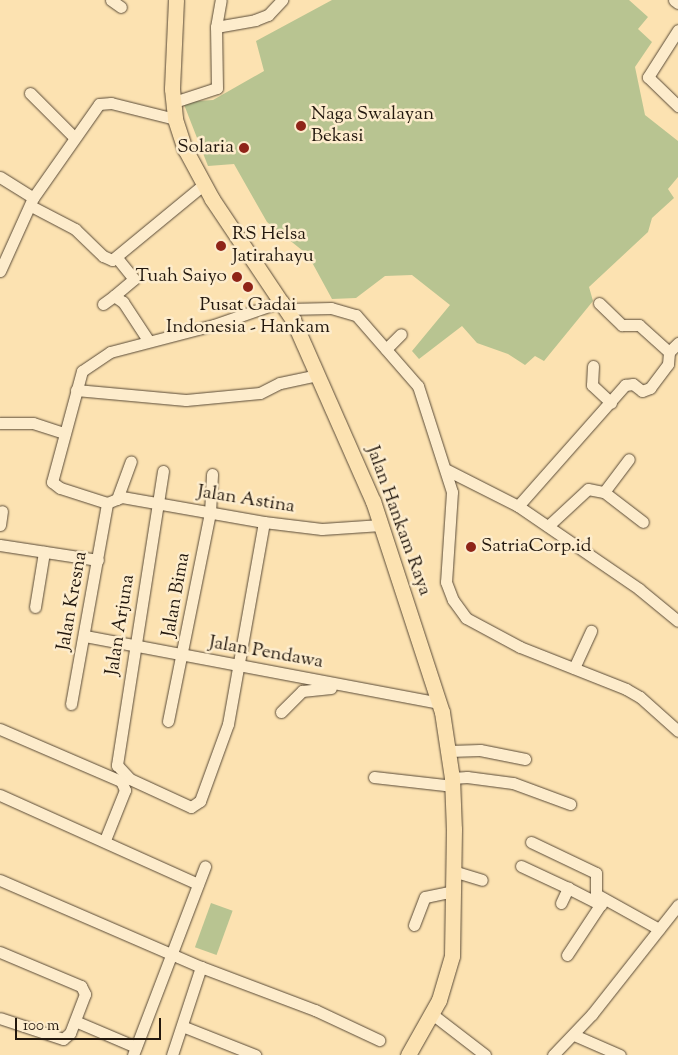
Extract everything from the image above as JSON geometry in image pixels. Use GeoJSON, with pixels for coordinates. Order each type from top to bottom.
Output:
{"type":"FeatureCollection","features":[{"type":"Feature","properties":{"kind":"main road","name":"Jalan Hankam Raya"},"geometry":{"type":"LineString","coordinates":[[176,0],[174,102],[175,119],[184,149],[203,185],[291,310],[365,479],[441,708],[449,751],[452,782],[454,891],[450,967],[432,1014],[408,1055]]}},
{"type":"Feature","properties":{"kind":"street"},"geometry":{"type":"LineString","coordinates":[[111,0],[121,7]]}},
{"type":"Feature","properties":{"kind":"street"},"geometry":{"type":"LineString","coordinates":[[174,102],[217,88],[216,27],[221,0]]}},
{"type":"Feature","properties":{"kind":"street"},"geometry":{"type":"LineString","coordinates":[[216,27],[255,20],[268,14],[282,0]]}},
{"type":"Feature","properties":{"kind":"street"},"geometry":{"type":"LineString","coordinates":[[674,0],[678,3]]}},
{"type":"Feature","properties":{"kind":"street"},"geometry":{"type":"LineString","coordinates":[[678,30],[648,76],[678,106]]}},
{"type":"Feature","properties":{"kind":"street"},"geometry":{"type":"LineString","coordinates":[[30,93],[74,137]]}},
{"type":"Feature","properties":{"kind":"street"},"geometry":{"type":"LineString","coordinates":[[0,271],[32,202],[74,137],[104,102],[175,119]]}},
{"type":"Feature","properties":{"kind":"street"},"geometry":{"type":"LineString","coordinates":[[0,177],[32,202],[75,228],[108,260],[117,258],[203,185]]}},
{"type":"Feature","properties":{"kind":"street"},"geometry":{"type":"LineString","coordinates":[[103,304],[134,279],[117,258]]}},
{"type":"Feature","properties":{"kind":"street"},"geometry":{"type":"LineString","coordinates":[[114,296],[123,302],[148,340]]}},
{"type":"Feature","properties":{"kind":"street"},"geometry":{"type":"LineString","coordinates":[[599,303],[622,325],[639,326],[669,352]]}},
{"type":"Feature","properties":{"kind":"street"},"geometry":{"type":"LineString","coordinates":[[0,423],[33,423],[63,433],[82,371],[98,358],[148,340],[291,310],[331,308],[356,315],[418,386],[447,470],[452,492],[446,575],[453,600],[466,618],[487,631],[640,697],[678,731]]}},
{"type":"Feature","properties":{"kind":"street"},"geometry":{"type":"LineString","coordinates":[[386,349],[401,334]]}},
{"type":"Feature","properties":{"kind":"street"},"geometry":{"type":"LineString","coordinates":[[518,506],[628,384],[642,391],[650,388],[668,364],[669,352],[678,343]]}},
{"type":"Feature","properties":{"kind":"street"},"geometry":{"type":"LineString","coordinates":[[593,366],[592,385],[611,403]]}},
{"type":"Feature","properties":{"kind":"street"},"geometry":{"type":"LineString","coordinates":[[76,390],[186,400],[260,393],[280,384],[318,375]]}},
{"type":"Feature","properties":{"kind":"street","name":"Jalan Astina"},"geometry":{"type":"LineString","coordinates":[[63,433],[52,482],[60,488],[112,501],[158,503],[264,522],[322,529],[381,525]]}},
{"type":"Feature","properties":{"kind":"street"},"geometry":{"type":"LineString","coordinates":[[604,492],[629,459]]}},
{"type":"Feature","properties":{"kind":"street","name":"Jalan Kresna"},"geometry":{"type":"LineString","coordinates":[[71,704],[98,560],[112,501],[131,461]]}},
{"type":"Feature","properties":{"kind":"street"},"geometry":{"type":"LineString","coordinates":[[447,470],[518,506],[678,621]]}},
{"type":"Feature","properties":{"kind":"street","name":"Jalan Arjuna"},"geometry":{"type":"LineString","coordinates":[[127,782],[120,772],[117,756],[163,471]]}},
{"type":"Feature","properties":{"kind":"street","name":"Jalan Bima"},"geometry":{"type":"LineString","coordinates":[[168,721],[184,656],[210,513],[212,474]]}},
{"type":"Feature","properties":{"kind":"street"},"geometry":{"type":"LineString","coordinates":[[548,526],[588,489],[604,492],[643,522]]}},
{"type":"Feature","properties":{"kind":"street"},"geometry":{"type":"LineString","coordinates":[[0,525],[2,512]]}},
{"type":"Feature","properties":{"kind":"street"},"geometry":{"type":"LineString","coordinates":[[0,729],[116,778],[195,806],[200,801],[228,724],[264,522]]}},
{"type":"Feature","properties":{"kind":"street"},"geometry":{"type":"LineString","coordinates":[[0,545],[98,560]]}},
{"type":"Feature","properties":{"kind":"street"},"geometry":{"type":"LineString","coordinates":[[35,607],[44,552]]}},
{"type":"Feature","properties":{"kind":"street"},"geometry":{"type":"LineString","coordinates":[[574,668],[591,631]]}},
{"type":"Feature","properties":{"kind":"street","name":"Jalan Pendawa"},"geometry":{"type":"LineString","coordinates":[[85,636],[135,648],[238,666],[441,708]]}},
{"type":"Feature","properties":{"kind":"street"},"geometry":{"type":"LineString","coordinates":[[281,712],[296,695],[325,687],[441,708]]}},
{"type":"Feature","properties":{"kind":"street"},"geometry":{"type":"LineString","coordinates":[[449,751],[480,750],[525,759]]}},
{"type":"Feature","properties":{"kind":"street"},"geometry":{"type":"LineString","coordinates":[[374,776],[452,782],[467,777],[513,783],[570,804]]}},
{"type":"Feature","properties":{"kind":"street"},"geometry":{"type":"LineString","coordinates":[[105,840],[127,782]]}},
{"type":"Feature","properties":{"kind":"street"},"geometry":{"type":"LineString","coordinates":[[0,795],[105,840],[198,884]]}},
{"type":"Feature","properties":{"kind":"street"},"geometry":{"type":"LineString","coordinates":[[531,842],[596,873],[596,894],[603,902]]}},
{"type":"Feature","properties":{"kind":"street"},"geometry":{"type":"LineString","coordinates":[[75,1021],[135,1051],[205,866]]}},
{"type":"Feature","properties":{"kind":"street"},"geometry":{"type":"LineString","coordinates":[[521,866],[659,929]]}},
{"type":"Feature","properties":{"kind":"street"},"geometry":{"type":"LineString","coordinates":[[453,872],[482,880]]}},
{"type":"Feature","properties":{"kind":"street"},"geometry":{"type":"LineString","coordinates":[[0,880],[201,967],[304,1005],[379,1040]]}},
{"type":"Feature","properties":{"kind":"street"},"geometry":{"type":"LineString","coordinates":[[560,903],[568,888]]}},
{"type":"Feature","properties":{"kind":"street"},"geometry":{"type":"LineString","coordinates":[[414,925],[425,896],[454,891]]}},
{"type":"Feature","properties":{"kind":"street"},"geometry":{"type":"LineString","coordinates":[[567,955],[603,902]]}},
{"type":"Feature","properties":{"kind":"street"},"geometry":{"type":"LineString","coordinates":[[553,1055],[574,1035],[678,905]]}},
{"type":"Feature","properties":{"kind":"street"},"geometry":{"type":"LineString","coordinates":[[0,952],[81,986],[85,994],[70,1034],[59,1039],[0,1018]]}},
{"type":"Feature","properties":{"kind":"street"},"geometry":{"type":"LineString","coordinates":[[172,1055],[201,967]]}},
{"type":"Feature","properties":{"kind":"street"},"geometry":{"type":"LineString","coordinates":[[432,1014],[485,1055]]}},
{"type":"Feature","properties":{"kind":"street"},"geometry":{"type":"LineString","coordinates":[[182,1026],[255,1055]]}},
{"type":"Feature","properties":{"kind":"street"},"geometry":{"type":"LineString","coordinates":[[574,1035],[620,1055]]}},
{"type":"Feature","properties":{"kind":"green space"},"geometry":{"type":"Polygon","coordinates":[[[332,0],[629,0],[648,17],[638,29],[652,42],[635,67],[645,115],[678,141],[678,177],[668,189],[674,198],[652,218],[648,232],[589,287],[593,301],[544,361],[535,356],[525,365],[508,354],[477,343],[462,326],[419,359],[412,351],[450,305],[412,275],[385,276],[356,298],[332,299],[308,255],[267,222],[234,164],[208,166],[183,102],[213,100],[264,71],[256,41],[332,0]]]}},
{"type":"Feature","properties":{"kind":"green space"},"geometry":{"type":"Polygon","coordinates":[[[211,903],[233,911],[217,955],[195,947],[211,903]]]}},
{"type":"Feature","properties":{"kind":"place","name":"Naga Swalayan Bekasi"},"geometry":{"type":"Point","coordinates":[301,126]}},
{"type":"Feature","properties":{"kind":"place","name":"Solaria"},"geometry":{"type":"Point","coordinates":[244,148]}},
{"type":"Feature","properties":{"kind":"place","name":"RS Helsa Jatirahayu"},"geometry":{"type":"Point","coordinates":[221,246]}},
{"type":"Feature","properties":{"kind":"place","name":"Tuah Saiyo"},"geometry":{"type":"Point","coordinates":[237,277]}},
{"type":"Feature","properties":{"kind":"place","name":"Pusat Gadai Indonesia - Hankam"},"geometry":{"type":"Point","coordinates":[248,287]}},
{"type":"Feature","properties":{"kind":"place","name":"SatriaCorp.id"},"geometry":{"type":"Point","coordinates":[471,547]}}]}
